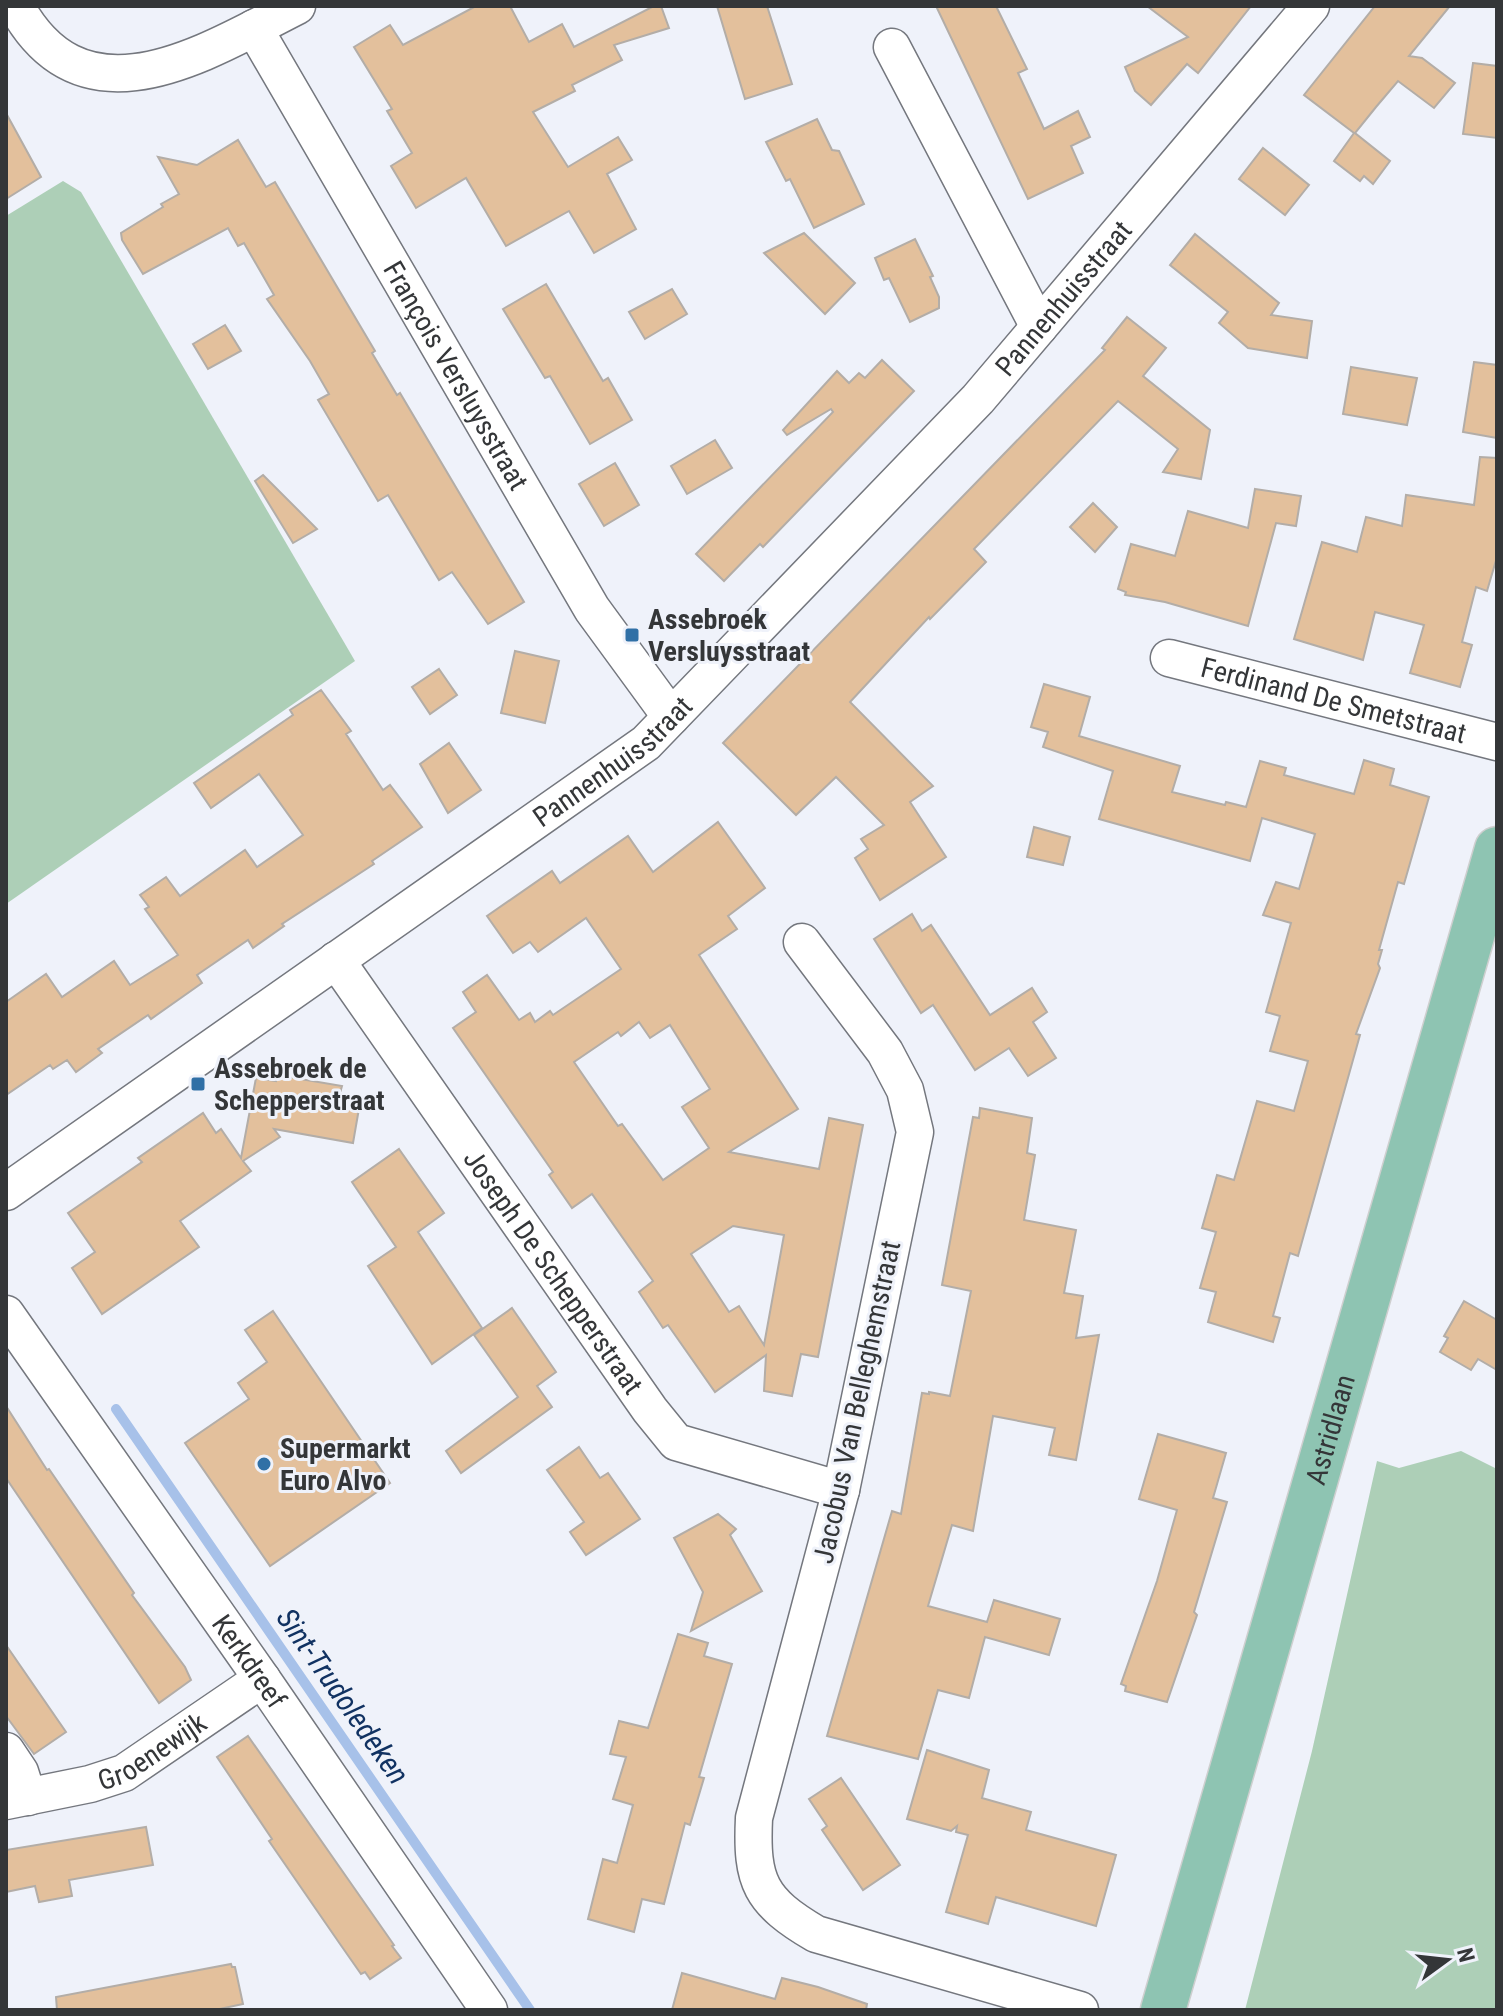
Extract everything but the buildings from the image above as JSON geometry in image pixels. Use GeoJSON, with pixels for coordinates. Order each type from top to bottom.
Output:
{"type":"FeatureCollection","features":[{"type":"Feature","properties":{"kind":"main road","name":"Astridlaan"},"geometry":{"type":"LineString","coordinates":[[1163,2010],[1497,849]]}},
{"type":"Feature","properties":{"kind":"street"},"geometry":{"type":"LineString","coordinates":[[16,6],[25,22],[60,58],[102,74],[146,72],[191,57],[297,6]]}},
{"type":"Feature","properties":{"kind":"street","name":"Pannenhuisstraat"},"geometry":{"type":"LineString","coordinates":[[6,1192],[646,743],[978,399],[1311,6]]}},
{"type":"Feature","properties":{"kind":"street","name":"François Versluysstraat"},"geometry":{"type":"LineString","coordinates":[[254,28],[592,609],[671,717]]}},
{"type":"Feature","properties":{"kind":"street"},"geometry":{"type":"LineString","coordinates":[[892,47],[1039,327]]}},
{"type":"Feature","properties":{"kind":"street","name":"Ferdinand De Smetstraat"},"geometry":{"type":"LineString","coordinates":[[1169,658],[1497,742]]}},
{"type":"Feature","properties":{"kind":"street","name":"Jacobus Van Belleghemstraat"},"geometry":{"type":"LineString","coordinates":[[802,942],[885,1052],[905,1090],[915,1132],[841,1490],[754,1818],[752,1853],[761,1888],[790,1918],[816,1934],[1080,2010]]}},
{"type":"Feature","properties":{"kind":"street","name":"Joseph De Schepperstraat"},"geometry":{"type":"LineString","coordinates":[[336,960],[641,1398],[676,1442],[841,1490]]}},
{"type":"Feature","properties":{"kind":"street","name":"Kerkdreef"},"geometry":{"type":"LineString","coordinates":[[6,1314],[262,1679],[482,2008]]}},
{"type":"Feature","properties":{"kind":"street","name":"Groenewijk"},"geometry":{"type":"LineString","coordinates":[[6,1751],[20,1772],[17,1799],[90,1784],[124,1773],[262,1679]]}},
{"type":"Feature","properties":{"kind":"green space"},"geometry":{"type":"Polygon","coordinates":[[[63,181],[81,192],[355,661],[6,904],[6,216],[63,181]]]}},
{"type":"Feature","properties":{"kind":"green space"},"geometry":{"type":"Polygon","coordinates":[[[1461,1451],[1497,1469],[1497,2010],[1245,2010],[1312,1751],[1377,1461],[1399,1468],[1461,1451]]]}},
{"type":"Feature","properties":{"kind":"waterway","name":"Sint-Trudoledeken"},"geometry":{"type":"LineString","coordinates":[[116,1409],[530,2010]]}},
{"type":"Feature","properties":{"kind":"place","name":"Assebroek Versluysstraat"},"geometry":{"type":"Point","coordinates":[632,635]}},
{"type":"Feature","properties":{"kind":"place","name":"Assebroek de Schepperstraat"},"geometry":{"type":"Point","coordinates":[198,1084]}},
{"type":"Feature","properties":{"kind":"place","name":"Supermarkt Euro Alvo"},"geometry":{"type":"Point","coordinates":[264,1464]}}]}
